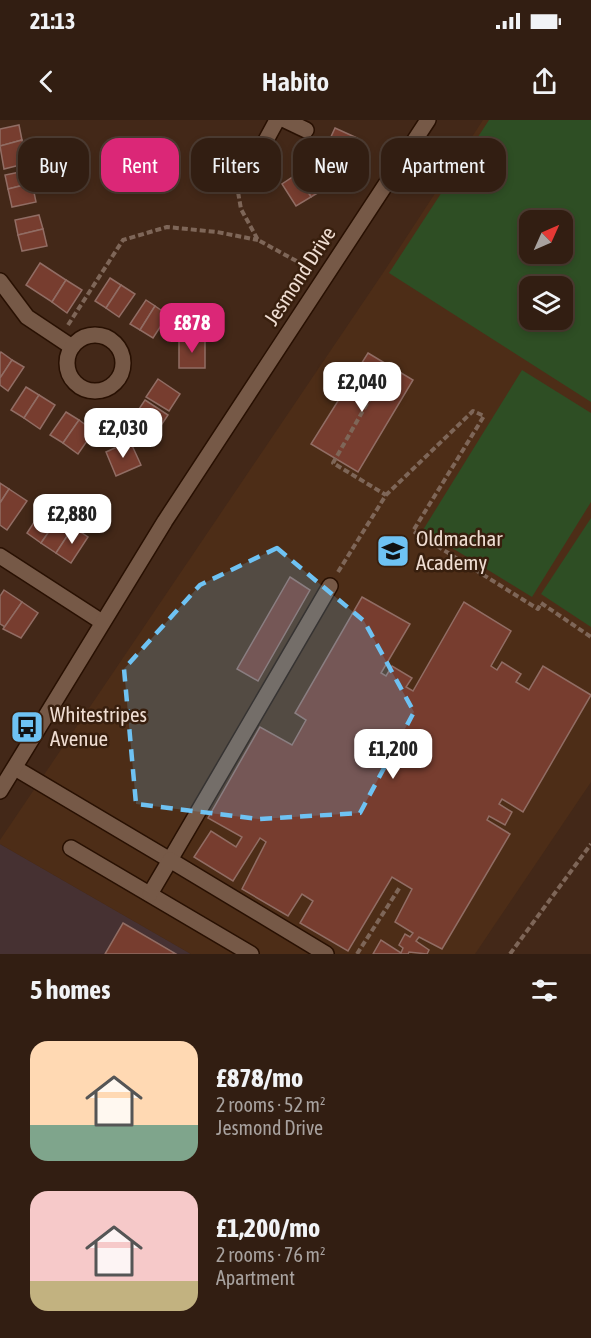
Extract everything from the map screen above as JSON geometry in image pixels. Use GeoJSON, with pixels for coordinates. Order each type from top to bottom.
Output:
{"type":"FeatureCollection","features":[{"type":"Feature","properties":{"kind":"street"},"geometry":{"type":"LineString","coordinates":[[268,138],[277,120]]}},
{"type":"Feature","properties":{"kind":"street"},"geometry":{"type":"LineString","coordinates":[[285,120],[306,130]]}},
{"type":"Feature","properties":{"kind":"street","name":"Jesmond Drive"},"geometry":{"type":"LineString","coordinates":[[0,791],[171,511],[428,120]]}},
{"type":"Feature","properties":{"kind":"street"},"geometry":{"type":"LineString","coordinates":[[0,281],[27,317],[72,347]]}},
{"type":"Feature","properties":{"kind":"street"},"geometry":{"type":"LineString","coordinates":[[0,556],[102,622]]}},
{"type":"Feature","properties":{"kind":"street"},"geometry":{"type":"LineString","coordinates":[[150,894],[330,586]]}},
{"type":"Feature","properties":{"kind":"street"},"geometry":{"type":"LineString","coordinates":[[15,768],[326,954]]}},
{"type":"Feature","properties":{"kind":"street"},"geometry":{"type":"LineString","coordinates":[[70,848],[251,954]]}},
{"type":"Feature","properties":{"kind":"path"},"geometry":{"type":"LineString","coordinates":[[238,192],[241,210],[258,240]]}},
{"type":"Feature","properties":{"kind":"path"},"geometry":{"type":"LineString","coordinates":[[59,339],[123,240],[167,227],[217,232],[258,240],[325,277]]}},
{"type":"Feature","properties":{"kind":"path"},"geometry":{"type":"LineString","coordinates":[[376,388],[333,463],[386,495]]}},
{"type":"Feature","properties":{"kind":"path"},"geometry":{"type":"LineString","coordinates":[[330,586],[386,495],[473,411],[484,416],[413,531],[538,609],[541,603],[591,637]]}},
{"type":"Feature","properties":{"kind":"path"},"geometry":{"type":"LineString","coordinates":[[510,954],[591,844]]}},
{"type":"Feature","properties":{"kind":"path"},"geometry":{"type":"LineString","coordinates":[[357,954],[400,887]]}},
{"type":"Feature","properties":{"kind":"highlighted area"},"geometry":{"type":"Polygon","coordinates":[[[277,548],[364,621],[414,712],[360,813],[259,819],[136,804],[124,669],[200,585],[277,548]]]}},
{"type":"Feature","properties":{"kind":"shaded area","name":"Oldmachar Academy"},"geometry":{"type":"Polygon","coordinates":[[[483,120],[591,120],[591,782],[475,954],[191,954],[0,844],[0,840],[436,192],[506,192],[506,138],[471,138],[483,120]]]}},
{"type":"Feature","properties":{"kind":"shaded area"},"geometry":{"type":"Polygon","coordinates":[[[0,844],[191,954],[0,954],[0,844]]]}},
{"type":"Feature","properties":{"kind":"green space"},"geometry":{"type":"Polygon","coordinates":[[[489,120],[591,120],[591,402],[389,273],[442,192],[506,192],[506,138],[477,138],[489,120]]]}},
{"type":"Feature","properties":{"kind":"green space"},"geometry":{"type":"Polygon","coordinates":[[[522,370],[591,413],[591,502],[532,597],[423,530],[522,370]]]}},
{"type":"Feature","properties":{"kind":"green space"},"geometry":{"type":"Polygon","coordinates":[[[591,518],[591,627],[541,594],[591,518]]]}},
{"type":"Feature","properties":{"kind":"building"},"geometry":{"type":"Polygon","coordinates":[[[19,125],[22,138],[0,146],[0,129],[19,125]]]}},
{"type":"Feature","properties":{"kind":"building"},"geometry":{"type":"Polygon","coordinates":[[[335,128],[357,138],[330,138],[335,128]]]}},
{"type":"Feature","properties":{"kind":"building"},"geometry":{"type":"Polygon","coordinates":[[[18,141],[18,166],[4,169],[0,146],[18,141]]]}},
{"type":"Feature","properties":{"kind":"building"},"geometry":{"type":"Polygon","coordinates":[[[18,172],[18,186],[8,189],[5,175],[18,172]]]}},
{"type":"Feature","properties":{"kind":"building"},"geometry":{"type":"Polygon","coordinates":[[[293,177],[293,192],[308,192],[311,197],[296,206],[282,184],[293,177]]]}},
{"type":"Feature","properties":{"kind":"building"},"geometry":{"type":"Polygon","coordinates":[[[18,186],[18,192],[34,192],[36,202],[12,207],[8,189],[18,186]]]}},
{"type":"Feature","properties":{"kind":"building"},"geometry":{"type":"Polygon","coordinates":[[[308,192],[319,192],[311,197],[308,192]]]}},
{"type":"Feature","properties":{"kind":"building"},"geometry":{"type":"Polygon","coordinates":[[[39,215],[43,229],[18,235],[15,220],[39,215]]]}},
{"type":"Feature","properties":{"kind":"building"},"geometry":{"type":"Polygon","coordinates":[[[43,229],[47,246],[22,251],[18,235],[43,229]]]}},
{"type":"Feature","properties":{"kind":"building"},"geometry":{"type":"Polygon","coordinates":[[[40,263],[66,280],[52,302],[26,285],[40,263]]]}},
{"type":"Feature","properties":{"kind":"building"},"geometry":{"type":"Polygon","coordinates":[[[110,278],[121,285],[106,308],[95,301],[110,278]]]}},
{"type":"Feature","properties":{"kind":"building"},"geometry":{"type":"Polygon","coordinates":[[[66,280],[82,290],[67,313],[52,302],[66,280]]]}},
{"type":"Feature","properties":{"kind":"building"},"geometry":{"type":"Polygon","coordinates":[[[121,285],[135,294],[119,317],[106,308],[121,285]]]}},
{"type":"Feature","properties":{"kind":"building"},"geometry":{"type":"Polygon","coordinates":[[[146,300],[155,306],[140,330],[130,324],[146,300]]]}},
{"type":"Feature","properties":{"kind":"building"},"geometry":{"type":"Polygon","coordinates":[[[155,306],[168,315],[153,338],[140,330],[155,306]]]}},
{"type":"Feature","properties":{"kind":"building"},"geometry":{"type":"Polygon","coordinates":[[[179,341],[205,341],[205,368],[179,368],[179,341]]]}},
{"type":"Feature","properties":{"kind":"building"},"geometry":{"type":"Polygon","coordinates":[[[1,352],[12,360],[0,378],[0,354],[1,352]]]}},
{"type":"Feature","properties":{"kind":"building"},"geometry":{"type":"Polygon","coordinates":[[[368,353],[413,380],[358,472],[311,444],[368,353]]]}},
{"type":"Feature","properties":{"kind":"building"},"geometry":{"type":"Polygon","coordinates":[[[12,360],[24,367],[8,391],[0,385],[0,378],[12,360]]]}},
{"type":"Feature","properties":{"kind":"building"},"geometry":{"type":"Polygon","coordinates":[[[158,379],[180,394],[169,411],[146,397],[158,379]]]}},
{"type":"Feature","properties":{"kind":"building"},"geometry":{"type":"Polygon","coordinates":[[[26,387],[39,395],[24,418],[11,410],[26,387]]]}},
{"type":"Feature","properties":{"kind":"building"},"geometry":{"type":"Polygon","coordinates":[[[39,395],[55,405],[40,429],[24,418],[39,395]]]}},
{"type":"Feature","properties":{"kind":"building"},"geometry":{"type":"Polygon","coordinates":[[[145,400],[168,415],[156,433],[133,418],[145,400]]]}},
{"type":"Feature","properties":{"kind":"building"},"geometry":{"type":"Polygon","coordinates":[[[66,412],[79,420],[63,443],[50,435],[66,412]]]}},
{"type":"Feature","properties":{"kind":"building"},"geometry":{"type":"Polygon","coordinates":[[[79,420],[94,431],[78,454],[63,443],[79,420]]]}},
{"type":"Feature","properties":{"kind":"building"},"geometry":{"type":"Polygon","coordinates":[[[130,441],[141,465],[116,476],[106,452],[130,441]]]}},
{"type":"Feature","properties":{"kind":"building"},"geometry":{"type":"Polygon","coordinates":[[[0,483],[9,489],[0,503],[0,483]]]}},
{"type":"Feature","properties":{"kind":"building"},"geometry":{"type":"Polygon","coordinates":[[[9,489],[27,501],[7,530],[0,525],[0,503],[9,489]]]}},
{"type":"Feature","properties":{"kind":"building"},"geometry":{"type":"Polygon","coordinates":[[[44,507],[59,517],[41,543],[27,533],[44,507]]]}},
{"type":"Feature","properties":{"kind":"building"},"geometry":{"type":"Polygon","coordinates":[[[59,517],[73,527],[56,553],[41,543],[59,517]]]}},
{"type":"Feature","properties":{"kind":"building"},"geometry":{"type":"Polygon","coordinates":[[[73,527],[88,537],[71,563],[56,553],[73,527]]]}},
{"type":"Feature","properties":{"kind":"building"},"geometry":{"type":"Polygon","coordinates":[[[290,577],[310,590],[258,681],[237,669],[290,577]]]}},
{"type":"Feature","properties":{"kind":"building"},"geometry":{"type":"Polygon","coordinates":[[[4,590],[22,602],[5,627],[0,624],[0,596],[4,590]]]}},
{"type":"Feature","properties":{"kind":"building","name":"Oldmachar Academy"},"geometry":{"type":"Polygon","coordinates":[[[362,597],[410,624],[381,673],[386,676],[392,666],[412,678],[406,687],[413,691],[464,602],[511,631],[491,666],[497,670],[502,662],[521,674],[516,682],[529,690],[543,666],[591,695],[523,812],[502,799],[499,804],[512,812],[505,825],[489,816],[487,820],[510,834],[442,949],[419,937],[416,941],[429,950],[427,954],[409,952],[408,954],[373,954],[381,940],[401,953],[403,948],[399,945],[405,934],[410,937],[413,933],[395,922],[412,889],[392,877],[348,951],[300,923],[313,901],[302,894],[288,916],[242,889],[266,842],[260,838],[233,881],[194,857],[211,831],[236,847],[242,837],[208,818],[260,727],[292,745],[306,720],[295,713],[362,597]]]}},
{"type":"Feature","properties":{"kind":"building"},"geometry":{"type":"Polygon","coordinates":[[[22,602],[38,613],[21,638],[3,629],[22,602]]]}},
{"type":"Feature","properties":{"kind":"building"},"geometry":{"type":"Polygon","coordinates":[[[123,923],[176,954],[105,954],[123,923]]]}},
{"type":"Feature","properties":{"kind":"place","name":"Oldmachar Academy"},"geometry":{"type":"Point","coordinates":[393,551]}},
{"type":"Feature","properties":{"kind":"place","name":"Whitestripes Avenue"},"geometry":{"type":"Point","coordinates":[27,727]}}]}
